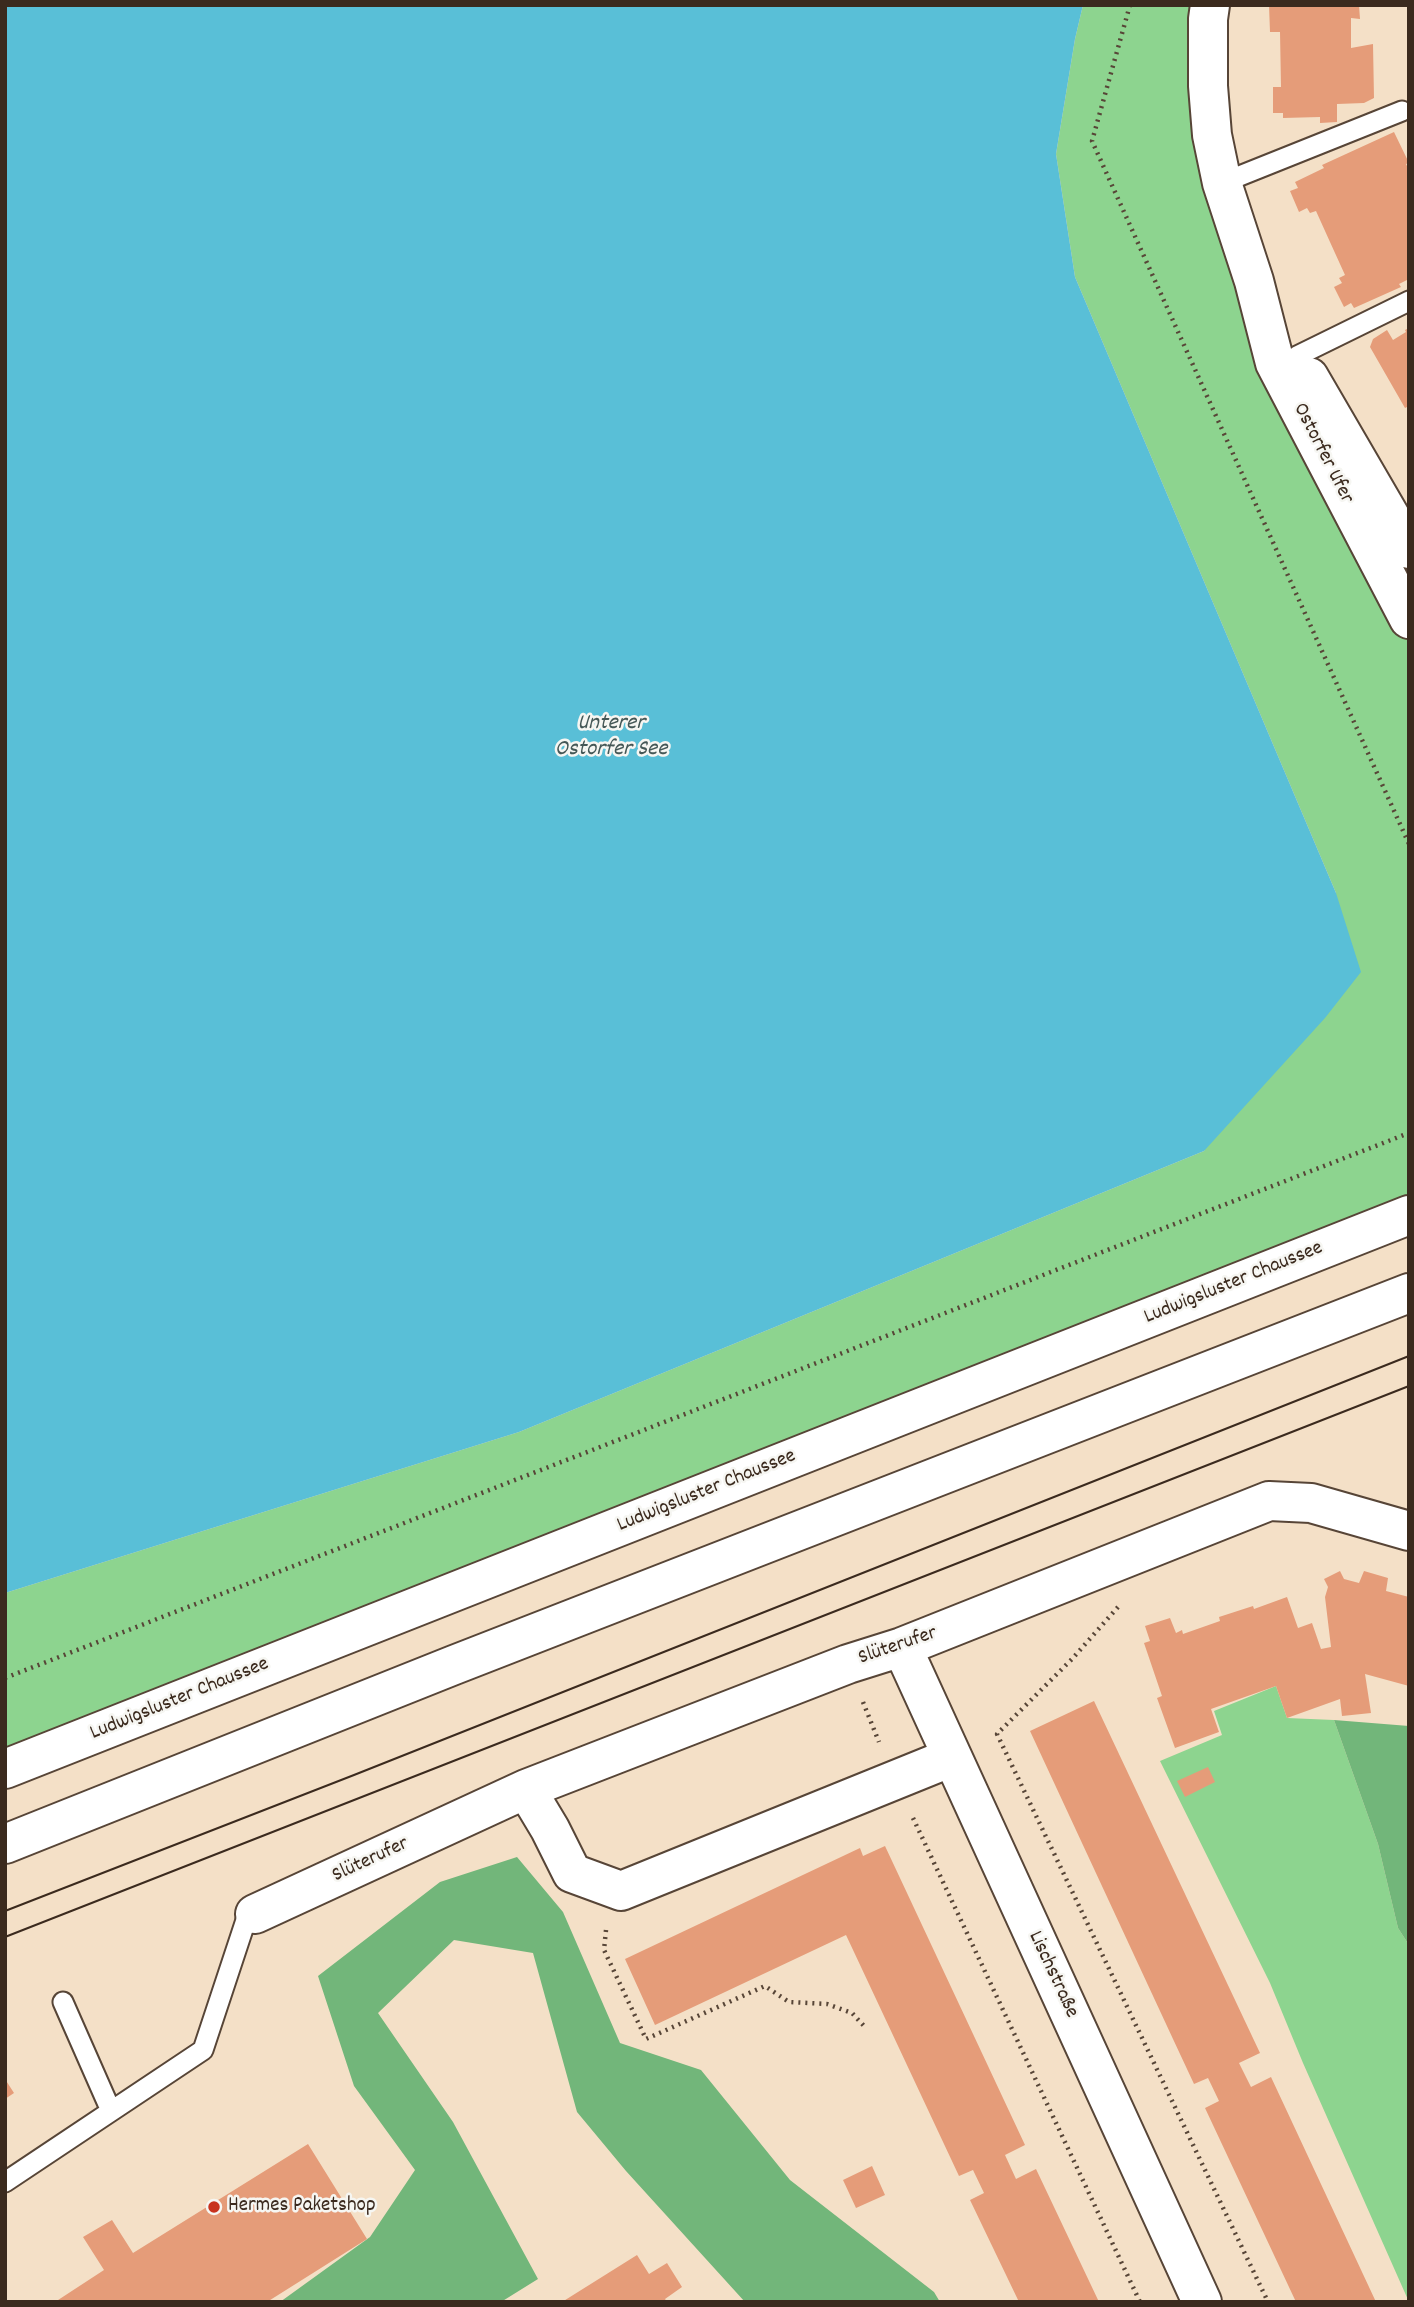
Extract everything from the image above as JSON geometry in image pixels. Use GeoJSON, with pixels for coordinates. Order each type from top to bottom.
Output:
{"type":"FeatureCollection","features":[{"type":"Feature","properties":{"kind":"street","name":"Ostorfer Ufer"},"geometry":{"type":"LineString","coordinates":[[1210,5],[1208,86],[1212,135],[1222,183],[1254,281],[1275,363],[1409,619]]}},
{"type":"Feature","properties":{"kind":"street","name":"Ostorfer Ufer"},"geometry":{"type":"LineString","coordinates":[[1254,281],[1409,549]]}},
{"type":"Feature","properties":{"kind":"street","name":"Ludwigsluster Chaussee"},"geometry":{"type":"LineString","coordinates":[[5,1769],[1409,1215]]}},
{"type":"Feature","properties":{"kind":"street"},"geometry":{"type":"LineString","coordinates":[[5,1844],[441,1670],[1409,1293]]}},
{"type":"Feature","properties":{"kind":"street","name":"Slüterufer"},"geometry":{"type":"LineString","coordinates":[[255,1914],[526,1789],[848,1664],[902,1647],[1269,1502],[1311,1503],[1409,1531]]}},
{"type":"Feature","properties":{"kind":"street","name":"Lischstraße"},"geometry":{"type":"LineString","coordinates":[[902,1647],[1202,2302]]}},
{"type":"Feature","properties":{"kind":"street"},"geometry":{"type":"LineString","coordinates":[[526,1789],[572,1873],[621,1891],[952,1757]]}},
{"type":"Feature","properties":{"kind":"lane"},"geometry":{"type":"LineString","coordinates":[[1222,183],[1402,111]]}},
{"type":"Feature","properties":{"kind":"lane"},"geometry":{"type":"LineString","coordinates":[[1297,356],[1409,301]]}},
{"type":"Feature","properties":{"kind":"lane"},"geometry":{"type":"LineString","coordinates":[[5,2182],[203,2050],[246,1920],[255,1914]]}},
{"type":"Feature","properties":{"kind":"lane"},"geometry":{"type":"LineString","coordinates":[[63,2002],[111,2111]]}},
{"type":"Feature","properties":{"kind":"path"},"geometry":{"type":"LineString","coordinates":[[1130,5],[1092,141],[1409,844]]}},
{"type":"Feature","properties":{"kind":"path"},"geometry":{"type":"LineString","coordinates":[[5,1678],[1409,1133]]}},
{"type":"Feature","properties":{"kind":"path"},"geometry":{"type":"LineString","coordinates":[[1119,1605],[1072,1659],[997,1734],[1268,2302]]}},
{"type":"Feature","properties":{"kind":"path"},"geometry":{"type":"LineString","coordinates":[[862,1698],[894,1780],[1140,2302]]}},
{"type":"Feature","properties":{"kind":"path"},"geometry":{"type":"LineString","coordinates":[[606,1926],[604,1950],[646,2039],[765,1986],[789,2002],[827,2004],[852,2013],[864,2026]]}},
{"type":"Feature","properties":{"kind":"green space"},"geometry":{"type":"Polygon","coordinates":[[[1083,5],[1210,5],[1254,281],[1409,619],[1409,1215],[5,1769],[5,1593],[519,1432],[1204,1151],[1336,893],[1075,277],[1056,154],[1083,5]]]}},
{"type":"Feature","properties":{"kind":"green space"},"geometry":{"type":"Polygon","coordinates":[[[1276,1686],[1287,1718],[1334,1720],[1378,1844],[1398,1928],[1409,1945],[1409,2302],[1270,1983],[1160,1761],[1222,1735],[1214,1711],[1276,1686]]]}},
{"type":"Feature","properties":{"kind":"green space"},"geometry":{"type":"Polygon","coordinates":[[[1334,1720],[1409,1726],[1409,1945],[1398,1928],[1378,1844],[1334,1720]]]}},
{"type":"Feature","properties":{"kind":"green space"},"geometry":{"type":"Polygon","coordinates":[[[517,1857],[563,1912],[620,2043],[701,2070],[790,2180],[934,2292],[940,2302],[745,2302],[626,2171],[577,2112],[533,1953],[454,1940],[378,2013],[453,2122],[538,2279],[501,2302],[280,2302],[370,2237],[415,2170],[354,2086],[318,1976],[440,1882],[517,1857]]]}},
{"type":"Feature","properties":{"kind":"water","name":"Unterer Ostorfer See"},"geometry":{"type":"Polygon","coordinates":[[[5,5],[1083,5],[1056,154],[1075,277],[1336,893],[1361,972],[1325,1018],[1204,1151],[519,1432],[5,1593],[5,5]]]}},
{"type":"Feature","properties":{"kind":"building"},"geometry":{"type":"Polygon","coordinates":[[[1269,5],[1359,5],[1360,19],[1351,18],[1351,48],[1373,44],[1374,98],[1364,103],[1337,104],[1337,122],[1320,123],[1320,117],[1283,118],[1283,113],[1273,113],[1273,87],[1281,87],[1280,32],[1270,32],[1269,5]]]}},
{"type":"Feature","properties":{"kind":"building"},"geometry":{"type":"Polygon","coordinates":[[[1394,132],[1409,163],[1406,164],[1409,170],[1409,279],[1399,284],[1401,287],[1354,308],[1351,303],[1344,307],[1334,287],[1342,283],[1339,278],[1345,275],[1316,211],[1310,213],[1307,208],[1299,212],[1290,191],[1298,188],[1295,182],[1324,168],[1322,165],[1394,132]]]}},
{"type":"Feature","properties":{"kind":"building"},"geometry":{"type":"Polygon","coordinates":[[[1409,328],[1409,406],[1405,408],[1370,347],[1373,339],[1387,330],[1393,340],[1409,328]]]}},
{"type":"Feature","properties":{"kind":"building"},"geometry":{"type":"Polygon","coordinates":[[[1340,1571],[1344,1579],[1359,1583],[1364,1571],[1388,1578],[1386,1591],[1409,1597],[1409,1686],[1365,1674],[1371,1713],[1342,1716],[1340,1699],[1287,1718],[1276,1686],[1211,1709],[1219,1732],[1175,1748],[1157,1698],[1162,1696],[1144,1643],[1150,1641],[1145,1626],[1170,1618],[1176,1633],[1182,1630],[1183,1634],[1220,1621],[1219,1617],[1253,1606],[1254,1609],[1287,1597],[1298,1628],[1312,1623],[1321,1649],[1331,1647],[1325,1597],[1328,1587],[1324,1579],[1340,1571]]]}},
{"type":"Feature","properties":{"kind":"building"},"geometry":{"type":"Polygon","coordinates":[[[1094,1701],[1260,2053],[1239,2063],[1251,2087],[1271,2077],[1376,2302],[1296,2302],[1205,2108],[1219,2101],[1208,2078],[1194,2084],[1030,1731],[1094,1701]]]}},
{"type":"Feature","properties":{"kind":"building"},"geometry":{"type":"Polygon","coordinates":[[[1208,1767],[1215,1782],[1185,1797],[1177,1781],[1208,1767]]]}},
{"type":"Feature","properties":{"kind":"building"},"geometry":{"type":"Polygon","coordinates":[[[885,1846],[1025,2145],[1005,2155],[1016,2179],[1036,2169],[1099,2302],[1019,2302],[970,2200],[984,2193],[973,2170],[959,2176],[846,1935],[655,2025],[625,1959],[860,1848],[863,1856],[885,1846]]]}},
{"type":"Feature","properties":{"kind":"building"},"geometry":{"type":"Polygon","coordinates":[[[5,2079],[14,2093],[5,2099],[5,2079]]]}},
{"type":"Feature","properties":{"kind":"building"},"geometry":{"type":"Polygon","coordinates":[[[308,2144],[367,2239],[267,2302],[55,2302],[104,2270],[83,2237],[112,2220],[133,2253],[308,2144]]]}},
{"type":"Feature","properties":{"kind":"building"},"geometry":{"type":"Polygon","coordinates":[[[872,2166],[885,2195],[856,2208],[843,2180],[872,2166]]]}},
{"type":"Feature","properties":{"kind":"building"},"geometry":{"type":"Polygon","coordinates":[[[637,2255],[649,2274],[667,2263],[682,2287],[665,2299],[667,2302],[562,2302],[637,2255]]]}},
{"type":"Feature","properties":{"kind":"tram line"},"geometry":{"type":"LineString","coordinates":[[5,1911],[1409,1356]]}},
{"type":"Feature","properties":{"kind":"tram line"},"geometry":{"type":"LineString","coordinates":[[5,1937],[1409,1386]]}},
{"type":"Feature","properties":{"kind":"place","name":"Hermes Paketshop"},"geometry":{"type":"Point","coordinates":[214,2207]}}]}
